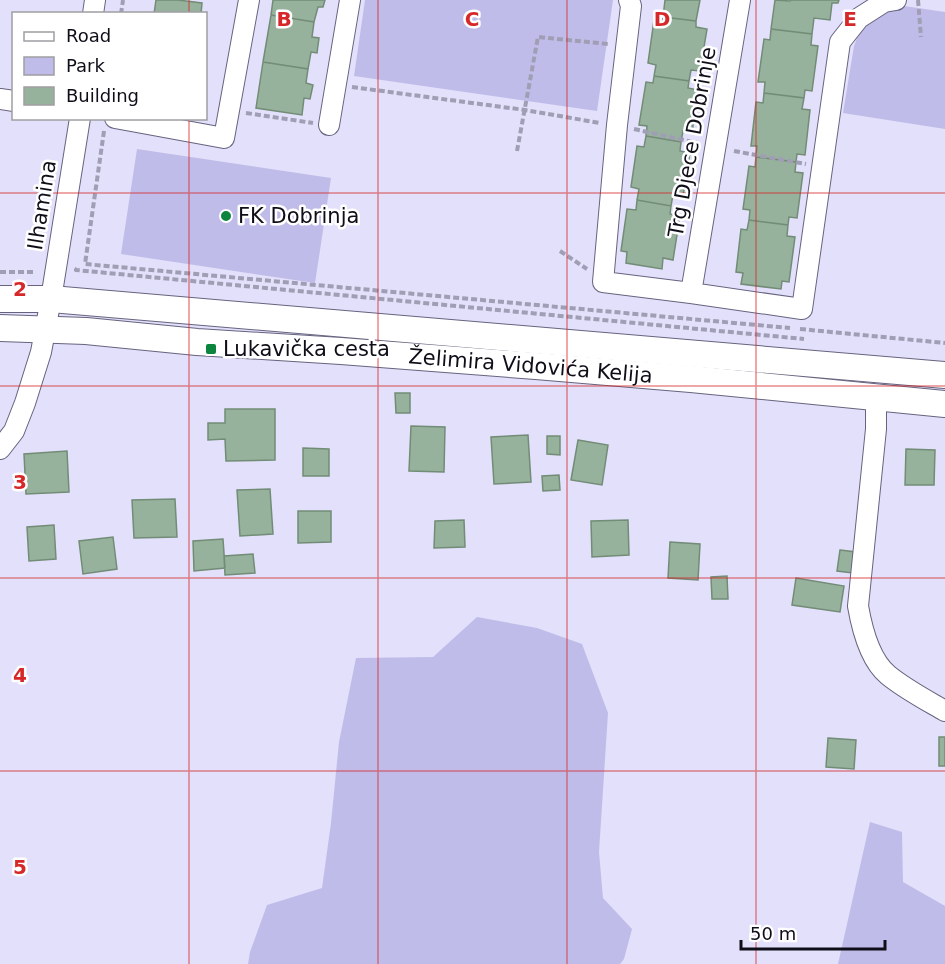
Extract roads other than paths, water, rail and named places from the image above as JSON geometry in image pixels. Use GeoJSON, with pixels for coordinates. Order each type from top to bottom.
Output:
{"type":"FeatureCollection","features":[{"type":"Feature","properties":{"kind":"main road","name":"Želimira Vidovića Kelija"},"geometry":{"type":"LineString","coordinates":[[0,299],[51,299],[945,375]]}},
{"type":"Feature","properties":{"kind":"main road","name":"Želimira Vidovića Kelija"},"geometry":{"type":"LineString","coordinates":[[0,328],[86,331],[197,342],[580,370],[945,404]]}},
{"type":"Feature","properties":{"kind":"street"},"geometry":{"type":"LineString","coordinates":[[109,124],[224,138],[249,0]]}},
{"type":"Feature","properties":{"kind":"street"},"geometry":{"type":"LineString","coordinates":[[329,125],[350,0]]}},
{"type":"Feature","properties":{"kind":"street"},"geometry":{"type":"LineString","coordinates":[[629,0],[631,6],[617,125],[603,282],[802,309],[840,42],[859,18],[884,2],[896,0]]}},
{"type":"Feature","properties":{"kind":"street","name":"Trg Djece Dobrinje"},"geometry":{"type":"LineString","coordinates":[[691,293],[741,0]]}},
{"type":"Feature","properties":{"kind":"street","name":"Ilhamina"},"geometry":{"type":"LineString","coordinates":[[0,449],[14,431],[26,403],[41,352],[80,120]]}},
{"type":"Feature","properties":{"kind":"street"},"geometry":{"type":"LineString","coordinates":[[876,398],[876,429],[858,606],[861,627],[871,653],[886,674],[945,711]]}},
{"type":"Feature","properties":{"kind":"place","name":"FK Dobrinja"},"geometry":{"type":"Point","coordinates":[226,216]}},
{"type":"Feature","properties":{"kind":"place","name":"Lukavička cesta"},"geometry":{"type":"Point","coordinates":[211,349]}}]}
